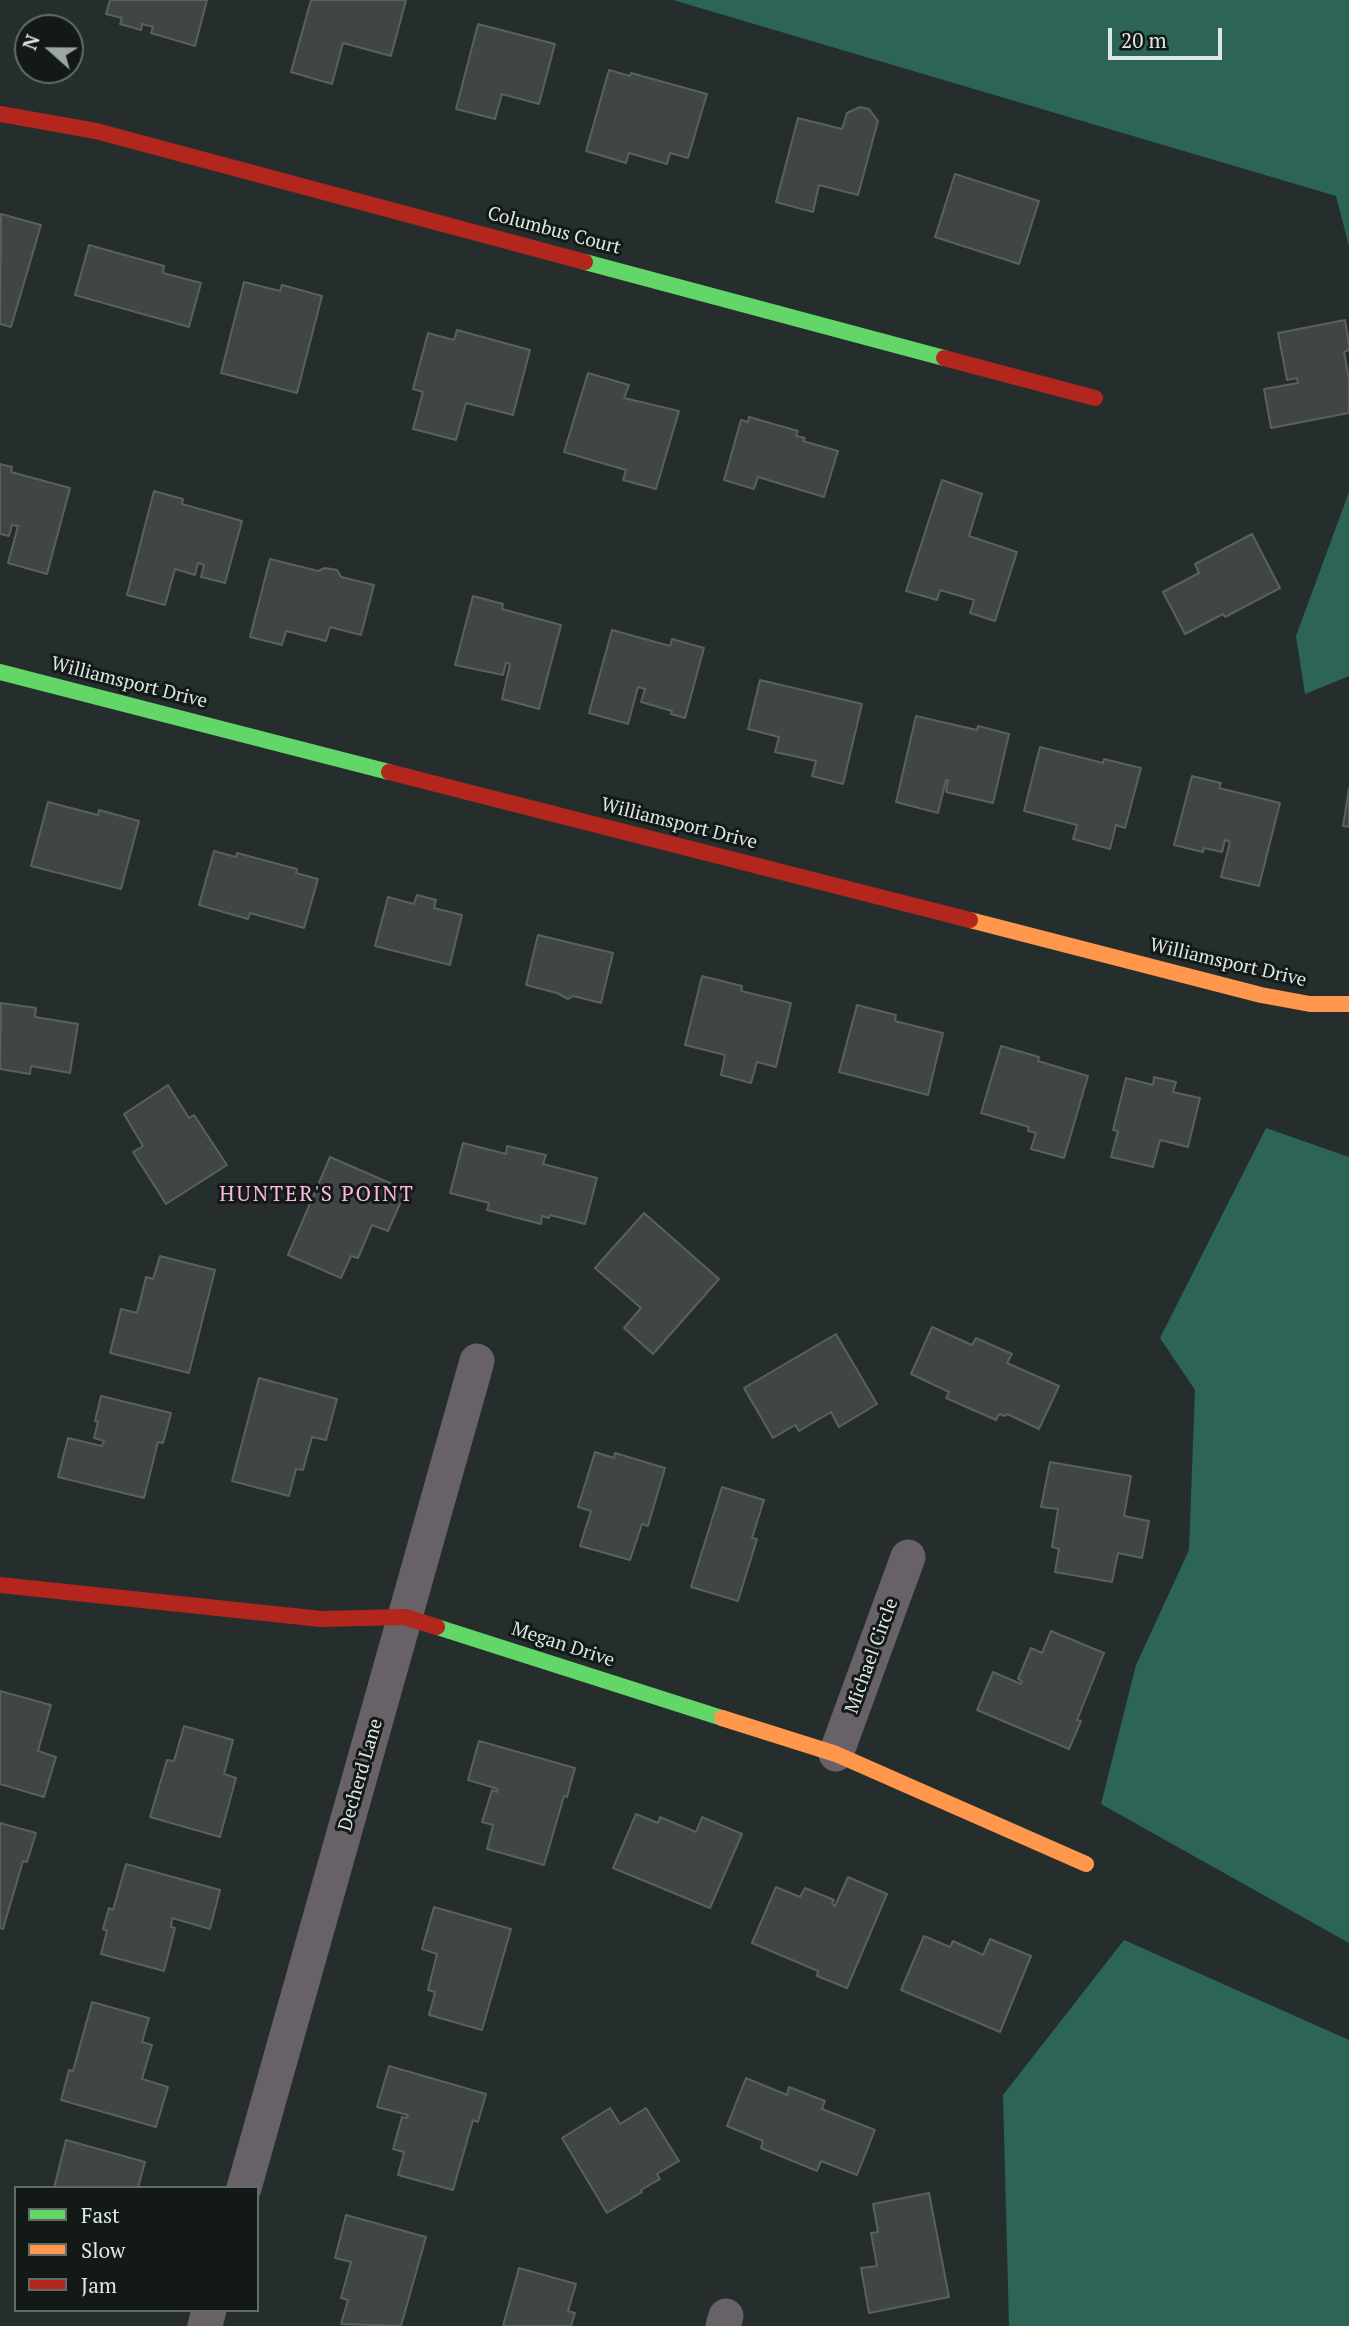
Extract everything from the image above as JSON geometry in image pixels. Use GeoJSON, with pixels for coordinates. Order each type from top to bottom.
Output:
{"type":"FeatureCollection","features":[{"type":"Feature","properties":{"kind":"street","name":"Columbus Court"},"geometry":{"type":"LineString","coordinates":[[0,114],[96,131],[1095,398]]}},
{"type":"Feature","properties":{"kind":"street","name":"Williamsport Drive"},"geometry":{"type":"LineString","coordinates":[[0,672],[1261,995],[1310,1004],[1349,1004]]}},
{"type":"Feature","properties":{"kind":"street","name":"Decherd Lane"},"geometry":{"type":"LineString","coordinates":[[245,2186],[477,1362]]}},
{"type":"Feature","properties":{"kind":"street","name":"Michael Circle"},"geometry":{"type":"LineString","coordinates":[[836,1754],[908,1557]]}},
{"type":"Feature","properties":{"kind":"street","name":"Megan Drive"},"geometry":{"type":"LineString","coordinates":[[0,1586],[321,1619],[405,1617],[836,1754],[1086,1864]]}},
{"type":"Feature","properties":{"kind":"green space"},"geometry":{"type":"Polygon","coordinates":[[[673,0],[1349,0],[1349,246],[1336,196],[673,0]]]}},
{"type":"Feature","properties":{"kind":"green space"},"geometry":{"type":"Polygon","coordinates":[[[1349,492],[1349,676],[1305,694],[1296,636],[1349,492]]]}},
{"type":"Feature","properties":{"kind":"green space"},"geometry":{"type":"Polygon","coordinates":[[[1266,1128],[1349,1157],[1349,1943],[1101,1804],[1136,1665],[1189,1550],[1195,1390],[1160,1338],[1266,1128]]]}},
{"type":"Feature","properties":{"kind":"green space"},"geometry":{"type":"Polygon","coordinates":[[[1124,1940],[1349,2040],[1349,2326],[1009,2326],[1003,2095],[1124,1940]]]}},
{"type":"Feature","properties":{"kind":"building"},"geometry":{"type":"Polygon","coordinates":[[[110,0],[207,0],[195,46],[151,33],[153,27],[142,24],[141,30],[120,24],[122,18],[106,14],[110,0]]]}},
{"type":"Feature","properties":{"kind":"building"},"geometry":{"type":"Polygon","coordinates":[[[311,0],[406,0],[391,56],[343,43],[332,84],[291,72],[311,0]]]}},
{"type":"Feature","properties":{"kind":"building"},"geometry":{"type":"Polygon","coordinates":[[[478,24],[555,44],[539,104],[502,94],[495,119],[456,109],[478,24]]]}},
{"type":"Feature","properties":{"kind":"building"},"geometry":{"type":"Polygon","coordinates":[[[609,70],[630,76],[631,73],[707,94],[688,158],[670,153],[667,164],[629,153],[626,163],[586,151],[609,70]]]}},
{"type":"Feature","properties":{"kind":"building"},"geometry":{"type":"Polygon","coordinates":[[[860,107],[869,109],[878,121],[858,195],[819,185],[813,212],[776,202],[798,118],[842,129],[847,113],[860,107]]]}},
{"type":"Feature","properties":{"kind":"building"},"geometry":{"type":"Polygon","coordinates":[[[955,174],[1039,201],[1019,264],[935,237],[955,174]]]}},
{"type":"Feature","properties":{"kind":"building"},"geometry":{"type":"Polygon","coordinates":[[[1,214],[41,225],[11,327],[0,324],[1,214]]]}},
{"type":"Feature","properties":{"kind":"building"},"geometry":{"type":"Polygon","coordinates":[[[89,245],[164,266],[163,273],[201,283],[189,327],[75,295],[89,245]]]}},
{"type":"Feature","properties":{"kind":"building"},"geometry":{"type":"Polygon","coordinates":[[[244,282],[280,291],[282,285],[322,296],[297,393],[221,373],[244,282]]]}},
{"type":"Feature","properties":{"kind":"building"},"geometry":{"type":"Polygon","coordinates":[[[1345,320],[1349,344],[1349,350],[1344,352],[1349,379],[1349,413],[1271,428],[1264,389],[1298,383],[1297,378],[1287,380],[1278,333],[1345,320]]]}},
{"type":"Feature","properties":{"kind":"building"},"geometry":{"type":"Polygon","coordinates":[[[457,330],[530,350],[513,415],[466,403],[456,440],[413,429],[423,392],[413,389],[428,333],[454,340],[457,330]]]}},
{"type":"Feature","properties":{"kind":"building"},"geometry":{"type":"Polygon","coordinates":[[[588,373],[629,385],[624,398],[679,411],[656,489],[623,480],[626,470],[564,452],[588,373]]]}},
{"type":"Feature","properties":{"kind":"building"},"geometry":{"type":"Polygon","coordinates":[[[749,417],[798,431],[796,436],[805,438],[803,441],[838,451],[824,497],[758,477],[754,489],[724,480],[741,420],[748,422],[749,417]]]}},
{"type":"Feature","properties":{"kind":"building"},"geometry":{"type":"Polygon","coordinates":[[[0,464],[12,467],[11,472],[70,488],[47,574],[8,563],[18,526],[12,525],[9,536],[0,534],[0,464]]]}},
{"type":"Feature","properties":{"kind":"building"},"geometry":{"type":"Polygon","coordinates":[[[942,480],[982,494],[969,536],[1017,552],[995,621],[970,613],[974,600],[940,590],[937,600],[906,591],[942,480]]]}},
{"type":"Feature","properties":{"kind":"building"},"geometry":{"type":"Polygon","coordinates":[[[154,491],[183,499],[182,504],[242,521],[225,583],[201,577],[204,565],[198,563],[195,575],[175,569],[165,605],[127,595],[154,491]]]}},
{"type":"Feature","properties":{"kind":"building"},"geometry":{"type":"Polygon","coordinates":[[[1252,534],[1280,588],[1225,617],[1223,614],[1185,634],[1163,592],[1199,573],[1195,564],[1252,534]]]}},
{"type":"Feature","properties":{"kind":"building"},"geometry":{"type":"Polygon","coordinates":[[[270,559],[318,571],[325,568],[337,570],[341,577],[374,585],[361,635],[330,627],[326,641],[286,631],[282,645],[250,637],[270,559]]]}},
{"type":"Feature","properties":{"kind":"building"},"geometry":{"type":"Polygon","coordinates":[[[473,596],[503,604],[502,609],[561,625],[539,709],[502,699],[510,664],[506,663],[503,675],[455,665],[473,596]]]}},
{"type":"Feature","properties":{"kind":"building"},"geometry":{"type":"Polygon","coordinates":[[[612,630],[670,646],[672,639],[704,648],[685,718],[671,714],[672,711],[641,702],[645,689],[638,687],[628,724],[589,713],[612,630]]]}},
{"type":"Feature","properties":{"kind":"building"},"geometry":{"type":"Polygon","coordinates":[[[760,680],[862,704],[843,784],[812,776],[816,761],[775,752],[779,737],[748,729],[760,680]]]}},
{"type":"Feature","properties":{"kind":"building"},"geometry":{"type":"Polygon","coordinates":[[[916,716],[977,730],[978,726],[1009,734],[993,803],[946,792],[948,780],[938,813],[896,802],[916,716]]]}},
{"type":"Feature","properties":{"kind":"building"},"geometry":{"type":"Polygon","coordinates":[[[1040,747],[1103,763],[1104,759],[1141,768],[1125,828],[1116,825],[1110,849],[1073,839],[1077,825],[1024,811],[1040,747]]]}},
{"type":"Feature","properties":{"kind":"building"},"geometry":{"type":"Polygon","coordinates":[[[1192,776],[1221,783],[1219,788],[1280,803],[1259,886],[1221,877],[1230,842],[1225,840],[1222,852],[1204,848],[1203,852],[1174,845],[1192,776]]]}},
{"type":"Feature","properties":{"kind":"building"},"geometry":{"type":"Polygon","coordinates":[[[1349,788],[1349,827],[1343,826],[1349,788]]]}},
{"type":"Feature","properties":{"kind":"building"},"geometry":{"type":"Polygon","coordinates":[[[48,802],[98,815],[99,810],[139,821],[121,889],[31,866],[48,802]]]}},
{"type":"Feature","properties":{"kind":"building"},"geometry":{"type":"Polygon","coordinates":[[[214,851],[236,857],[237,853],[297,869],[296,873],[318,879],[304,928],[250,913],[248,919],[199,905],[214,851]]]}},
{"type":"Feature","properties":{"kind":"building"},"geometry":{"type":"Polygon","coordinates":[[[417,895],[436,900],[434,908],[462,915],[450,965],[375,946],[388,897],[414,904],[417,895]]]}},
{"type":"Feature","properties":{"kind":"building"},"geometry":{"type":"Polygon","coordinates":[[[538,935],[613,953],[601,1003],[573,996],[568,999],[557,993],[526,985],[538,935]]]}},
{"type":"Feature","properties":{"kind":"building"},"geometry":{"type":"Polygon","coordinates":[[[702,976],[742,986],[741,991],[791,1003],[776,1067],[757,1062],[751,1083],[721,1075],[725,1055],[685,1045],[702,976]]]}},
{"type":"Feature","properties":{"kind":"building"},"geometry":{"type":"Polygon","coordinates":[[[1,1003],[36,1008],[35,1017],[78,1024],[70,1073],[31,1066],[30,1074],[0,1069],[1,1003]]]}},
{"type":"Feature","properties":{"kind":"building"},"geometry":{"type":"Polygon","coordinates":[[[857,1005],[896,1015],[895,1021],[943,1033],[928,1095],[839,1072],[857,1005]]]}},
{"type":"Feature","properties":{"kind":"building"},"geometry":{"type":"Polygon","coordinates":[[[1001,1046],[1039,1057],[1038,1061],[1088,1076],[1064,1158],[1031,1149],[1036,1133],[1028,1131],[1029,1127],[981,1113],[1001,1046]]]}},
{"type":"Feature","properties":{"kind":"building"},"geometry":{"type":"Polygon","coordinates":[[[1154,1077],[1176,1082],[1173,1092],[1200,1098],[1188,1147],[1160,1140],[1153,1167],[1111,1157],[1118,1131],[1113,1130],[1126,1078],[1153,1085],[1154,1077]]]}},
{"type":"Feature","properties":{"kind":"building"},"geometry":{"type":"Polygon","coordinates":[[[168,1085],[189,1118],[194,1115],[227,1165],[166,1204],[133,1152],[143,1146],[124,1114],[168,1085]]]}},
{"type":"Feature","properties":{"kind":"building"},"geometry":{"type":"Polygon","coordinates":[[[463,1143],[506,1154],[507,1146],[546,1155],[543,1164],[597,1178],[585,1224],[550,1215],[549,1218],[542,1216],[541,1224],[487,1210],[489,1203],[450,1193],[463,1143]]]}},
{"type":"Feature","properties":{"kind":"building"},"geometry":{"type":"Polygon","coordinates":[[[330,1157],[406,1190],[388,1231],[372,1225],[358,1258],[351,1256],[341,1278],[288,1255],[330,1157]]]}},
{"type":"Feature","properties":{"kind":"building"},"geometry":{"type":"Polygon","coordinates":[[[644,1213],[719,1279],[653,1354],[624,1328],[641,1308],[595,1268],[644,1213]]]}},
{"type":"Feature","properties":{"kind":"building"},"geometry":{"type":"Polygon","coordinates":[[[160,1256],[215,1270],[189,1373],[110,1353],[121,1309],[137,1313],[146,1277],[153,1279],[160,1256]]]}},
{"type":"Feature","properties":{"kind":"building"},"geometry":{"type":"Polygon","coordinates":[[[932,1327],[972,1345],[976,1338],[1012,1354],[1007,1363],[1059,1386],[1039,1429],[1007,1414],[999,1414],[996,1420],[946,1398],[949,1392],[911,1374],[932,1327]]]}},
{"type":"Feature","properties":{"kind":"building"},"geometry":{"type":"Polygon","coordinates":[[[836,1334],[877,1404],[839,1427],[831,1412],[799,1431],[795,1425],[773,1438],[744,1388],[836,1334]]]}},
{"type":"Feature","properties":{"kind":"building"},"geometry":{"type":"Polygon","coordinates":[[[259,1378],[337,1399],[326,1440],[312,1437],[303,1470],[296,1469],[289,1496],[232,1481],[259,1378]]]}},
{"type":"Feature","properties":{"kind":"building"},"geometry":{"type":"Polygon","coordinates":[[[101,1396],[171,1413],[163,1443],[158,1442],[144,1498],[58,1477],[68,1438],[102,1446],[104,1441],[94,1438],[101,1396]]]}},
{"type":"Feature","properties":{"kind":"building"},"geometry":{"type":"Polygon","coordinates":[[[595,1452],[614,1458],[615,1453],[665,1468],[648,1526],[642,1524],[630,1560],[580,1546],[591,1511],[578,1507],[595,1452]]]}},
{"type":"Feature","properties":{"kind":"building"},"geometry":{"type":"Polygon","coordinates":[[[1050,1462],[1131,1476],[1124,1516],[1149,1521],[1142,1558],[1118,1553],[1112,1582],[1055,1572],[1059,1549],[1052,1547],[1058,1509],[1041,1507],[1050,1462]]]}},
{"type":"Feature","properties":{"kind":"building"},"geometry":{"type":"Polygon","coordinates":[[[722,1487],[764,1500],[752,1538],[757,1539],[738,1601],[691,1587],[722,1487]]]}},
{"type":"Feature","properties":{"kind":"building"},"geometry":{"type":"Polygon","coordinates":[[[1051,1631],[1104,1653],[1077,1720],[1081,1721],[1069,1749],[977,1710],[993,1672],[1021,1684],[1022,1681],[1018,1679],[1031,1648],[1042,1653],[1051,1631]]]}},
{"type":"Feature","properties":{"kind":"building"},"geometry":{"type":"Polygon","coordinates":[[[0,1691],[51,1705],[38,1751],[56,1757],[44,1797],[0,1784],[0,1691]]]}},
{"type":"Feature","properties":{"kind":"building"},"geometry":{"type":"Polygon","coordinates":[[[184,1726],[233,1740],[224,1774],[236,1778],[220,1837],[150,1817],[167,1760],[174,1761],[184,1726]]]}},
{"type":"Feature","properties":{"kind":"building"},"geometry":{"type":"Polygon","coordinates":[[[479,1741],[575,1768],[544,1865],[487,1849],[493,1825],[482,1822],[492,1790],[497,1792],[498,1789],[468,1780],[479,1741]]]}},
{"type":"Feature","properties":{"kind":"building"},"geometry":{"type":"Polygon","coordinates":[[[636,1814],[658,1823],[660,1817],[696,1832],[702,1817],[742,1834],[710,1908],[613,1868],[636,1814]]]}},
{"type":"Feature","properties":{"kind":"building"},"geometry":{"type":"Polygon","coordinates":[[[0,1823],[36,1833],[27,1862],[23,1861],[3,1929],[0,1928],[0,1823]]]}},
{"type":"Feature","properties":{"kind":"building"},"geometry":{"type":"Polygon","coordinates":[[[126,1864],[220,1890],[210,1929],[172,1918],[171,1927],[175,1928],[164,1971],[101,1954],[107,1931],[103,1929],[109,1908],[113,1910],[126,1864]]]}},
{"type":"Feature","properties":{"kind":"building"},"geometry":{"type":"Polygon","coordinates":[[[848,1877],[887,1894],[847,1988],[817,1976],[818,1971],[752,1943],[776,1887],[800,1897],[805,1888],[834,1900],[832,1904],[835,1906],[848,1877]]]}},
{"type":"Feature","properties":{"kind":"building"},"geometry":{"type":"Polygon","coordinates":[[[434,1907],[511,1929],[482,2030],[429,2015],[435,1992],[428,1990],[437,1954],[422,1949],[434,1907]]]}},
{"type":"Feature","properties":{"kind":"building"},"geometry":{"type":"Polygon","coordinates":[[[924,1936],[950,1947],[953,1941],[983,1955],[990,1939],[1031,1956],[1000,2032],[901,1990],[924,1936]]]}},
{"type":"Feature","properties":{"kind":"building"},"geometry":{"type":"Polygon","coordinates":[[[92,2002],[149,2018],[142,2042],[152,2045],[142,2079],[168,2087],[156,2127],[61,2100],[69,2070],[73,2071],[92,2002]]]}},
{"type":"Feature","properties":{"kind":"building"},"geometry":{"type":"Polygon","coordinates":[[[389,2066],[486,2094],[478,2122],[473,2120],[453,2190],[398,2175],[404,2152],[393,2149],[402,2117],[407,2118],[408,2115],[377,2107],[389,2066]]]}},
{"type":"Feature","properties":{"kind":"building"},"geometry":{"type":"Polygon","coordinates":[[[746,2078],[787,2095],[789,2087],[825,2101],[822,2109],[875,2130],[857,2175],[821,2161],[817,2171],[761,2148],[763,2141],[727,2126],[746,2078]]]}},
{"type":"Feature","properties":{"kind":"building"},"geometry":{"type":"Polygon","coordinates":[[[610,2108],[620,2124],[646,2108],[679,2161],[657,2174],[660,2179],[641,2190],[642,2192],[607,2213],[562,2138],[610,2108]]]}},
{"type":"Feature","properties":{"kind":"building"},"geometry":{"type":"Polygon","coordinates":[[[66,2140],[145,2162],[139,2186],[54,2186],[66,2140]]]}},
{"type":"Feature","properties":{"kind":"building"},"geometry":{"type":"Polygon","coordinates":[[[929,2193],[949,2297],[869,2313],[861,2268],[877,2266],[871,2233],[878,2232],[873,2204],[929,2193]]]}},
{"type":"Feature","properties":{"kind":"building"},"geometry":{"type":"Polygon","coordinates":[[[346,2215],[426,2237],[401,2326],[341,2324],[348,2300],[341,2298],[351,2262],[335,2258],[346,2215]]]}},
{"type":"Feature","properties":{"kind":"building"},"geometry":{"type":"Polygon","coordinates":[[[519,2268],[576,2284],[568,2311],[575,2313],[571,2326],[503,2326],[519,2268]]]}},
{"type":"Feature","properties":{"kind":"traffic: fast"},"geometry":{"type":"LineString","coordinates":[[585,262],[944,358]]}},
{"type":"Feature","properties":{"kind":"traffic: fast"},"geometry":{"type":"LineString","coordinates":[[0,672],[389,772]]}},
{"type":"Feature","properties":{"kind":"traffic: fast"},"geometry":{"type":"LineString","coordinates":[[437,1627],[722,1718]]}},
{"type":"Feature","properties":{"kind":"traffic: slow"},"geometry":{"type":"LineString","coordinates":[[970,920],[1261,995],[1310,1004],[1349,1004]]}},
{"type":"Feature","properties":{"kind":"traffic: slow"},"geometry":{"type":"LineString","coordinates":[[722,1718],[836,1754],[1086,1864]]}},
{"type":"Feature","properties":{"kind":"traffic: jam"},"geometry":{"type":"LineString","coordinates":[[0,114],[96,131],[585,262]]}},
{"type":"Feature","properties":{"kind":"traffic: jam"},"geometry":{"type":"LineString","coordinates":[[944,358],[1095,398]]}},
{"type":"Feature","properties":{"kind":"traffic: jam"},"geometry":{"type":"LineString","coordinates":[[389,772],[970,920]]}},
{"type":"Feature","properties":{"kind":"traffic: jam"},"geometry":{"type":"LineString","coordinates":[[0,1585],[321,1619],[405,1617],[437,1627]]}},
{"type":"Feature","properties":{"kind":"district","name":"HUNTER'S POINT"},"geometry":{"type":"Point","coordinates":[317,1195]}}]}
